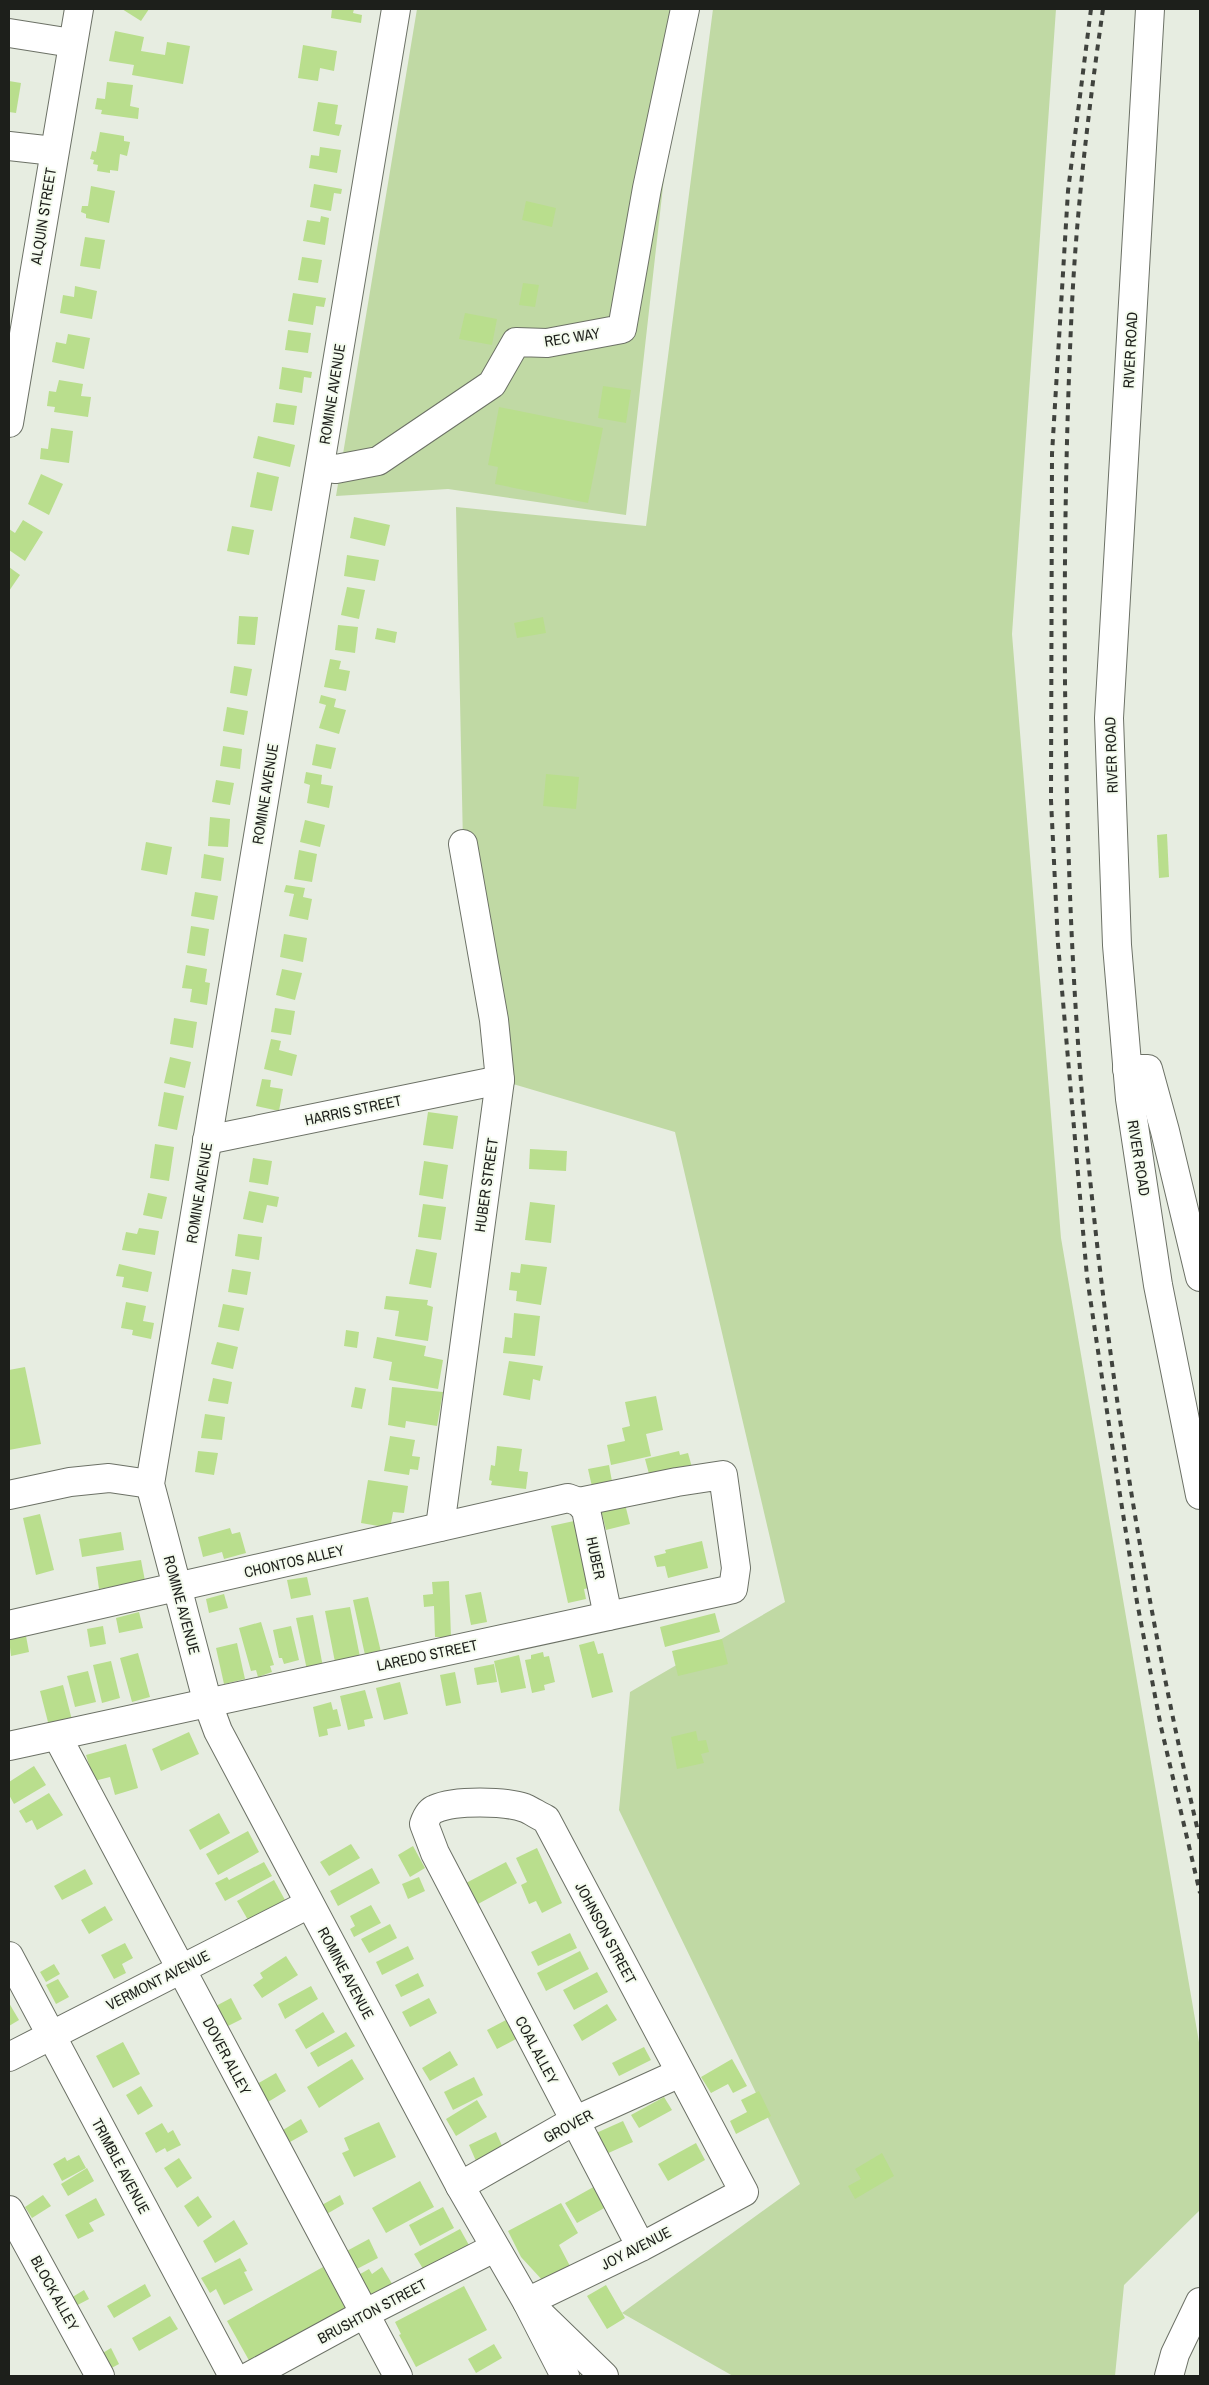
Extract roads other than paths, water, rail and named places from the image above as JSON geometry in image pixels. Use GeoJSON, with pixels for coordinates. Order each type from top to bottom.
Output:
{"type":"FeatureCollection","features":[{"type":"Feature","properties":{"kind":"street","name":"ALQUIN STREET"},"geometry":{"type":"LineString","coordinates":[[9,423],[17,322],[54,151],[79,9]]}},
{"type":"Feature","properties":{"kind":"street","name":"ROMINE AVENUE"},"geometry":{"type":"LineString","coordinates":[[396,9],[150,1484],[208,1704],[218,1731],[308,1904],[494,2248],[528,2302],[565,2376]]}},
{"type":"Feature","properties":{"kind":"street","name":"REC WAY"},"geometry":{"type":"LineString","coordinates":[[320,467],[336,469],[378,461],[492,384],[516,342],[547,343],[622,329],[685,9]]}},
{"type":"Feature","properties":{"kind":"street","name":"RIVER ROAD"},"geometry":{"type":"LineString","coordinates":[[1150,9],[1109,718],[1118,945],[1130,1098],[1158,1285],[1200,1495]]}},
{"type":"Feature","properties":{"kind":"street"},"geometry":{"type":"LineString","coordinates":[[9,33],[72,43]]}},
{"type":"Feature","properties":{"kind":"street"},"geometry":{"type":"LineString","coordinates":[[9,146],[54,151]]}},
{"type":"Feature","properties":{"kind":"street","name":"HUBER STREET"},"geometry":{"type":"LineString","coordinates":[[440,1527],[500,1080],[494,1020],[463,844]]}},
{"type":"Feature","properties":{"kind":"street"},"geometry":{"type":"LineString","coordinates":[[1127,1069],[1148,1069],[1200,1277]]}},
{"type":"Feature","properties":{"kind":"street","name":"HARRIS STREET"},"geometry":{"type":"LineString","coordinates":[[207,1140],[500,1080]]}},
{"type":"Feature","properties":{"kind":"street","name":"CHONTOS ALLEY"},"geometry":{"type":"LineString","coordinates":[[9,1625],[568,1498],[579,1502],[722,1475]]}},
{"type":"Feature","properties":{"kind":"street","name":"LAREDO STREET"},"geometry":{"type":"LineString","coordinates":[[9,1746],[732,1589],[736,1568],[722,1475]]}},
{"type":"Feature","properties":{"kind":"street"},"geometry":{"type":"LineString","coordinates":[[9,1495],[70,1482],[109,1478],[150,1484]]}},
{"type":"Feature","properties":{"kind":"street","name":"HUBER"},"geometry":{"type":"LineString","coordinates":[[579,1502],[586,1510],[608,1616]]}},
{"type":"Feature","properties":{"kind":"street","name":"DOVER ALLEY"},"geometry":{"type":"LineString","coordinates":[[57,1736],[398,2376]]}},
{"type":"Feature","properties":{"kind":"street","name":"JOHNSON STREET"},"geometry":{"type":"LineString","coordinates":[[434,1852],[424,1824],[434,1809],[451,1804],[494,1803],[524,1808],[546,1819],[744,2192]]}},
{"type":"Feature","properties":{"kind":"street","name":"COAL ALLEY"},"geometry":{"type":"LineString","coordinates":[[434,1852],[641,2247]]}},
{"type":"Feature","properties":{"kind":"street","name":"VERMONT AVENUE"},"geometry":{"type":"LineString","coordinates":[[9,2058],[308,1904]]}},
{"type":"Feature","properties":{"kind":"street","name":"TRIMBLE AVENUE"},"geometry":{"type":"LineString","coordinates":[[9,1956],[233,2376]]}},
{"type":"Feature","properties":{"kind":"street","name":"GROVER"},"geometry":{"type":"LineString","coordinates":[[460,2186],[574,2121],[680,2073]]}},
{"type":"Feature","properties":{"kind":"street","name":"JOY AVENUE"},"geometry":{"type":"LineString","coordinates":[[528,2302],[641,2247],[744,2192]]}},
{"type":"Feature","properties":{"kind":"street","name":"BLOCK ALLEY"},"geometry":{"type":"LineString","coordinates":[[9,2210],[100,2376]]}},
{"type":"Feature","properties":{"kind":"street","name":"BRUSHTON STREET"},"geometry":{"type":"LineString","coordinates":[[250,2376],[364,2314],[494,2248]]}},
{"type":"Feature","properties":{"kind":"street","name":"ROMINE AVENUE"},"geometry":{"type":"LineString","coordinates":[[528,2302],[604,2376]]}},
{"type":"Feature","properties":{"kind":"street"},"geometry":{"type":"LineString","coordinates":[[1169,2376],[1175,2354],[1200,2302]]}},
{"type":"Feature","properties":{"kind":"railway"},"geometry":{"type":"LineString","coordinates":[[1091,9],[1068,191],[1052,454],[1051,800],[1058,944],[1087,1277],[1111,1438],[1137,1602],[1161,1727],[1200,1893]]}},
{"type":"Feature","properties":{"kind":"railway"},"geometry":{"type":"LineString","coordinates":[[1103,9],[1080,193],[1072,304],[1068,399],[1065,683],[1073,967],[1086,1137],[1105,1314],[1146,1579],[1162,1666],[1200,1840]]}}]}
